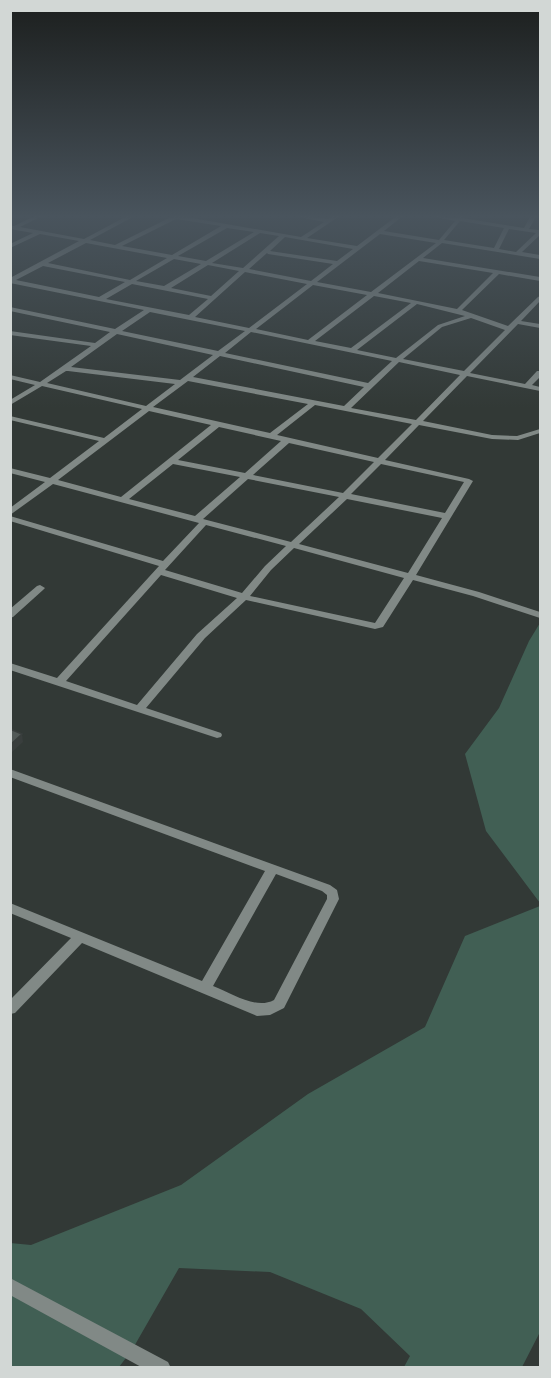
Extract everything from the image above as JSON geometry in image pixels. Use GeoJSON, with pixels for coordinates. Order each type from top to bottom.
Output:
{"type":"FeatureCollection","features":[{"type":"Feature","properties":{"kind":"street"},"geometry":{"type":"LineString","coordinates":[[126,279],[212,298]]}},
{"type":"Feature","properties":{"kind":"street"},"geometry":{"type":"LineString","coordinates":[[101,299],[138,279]]}},
{"type":"Feature","properties":{"kind":"street"},"geometry":{"type":"LineString","coordinates":[[166,288],[180,279]]}},
{"type":"Feature","properties":{"kind":"street"},"geometry":{"type":"LineString","coordinates":[[191,317],[235,279]]}},
{"type":"Feature","properties":{"kind":"street"},"geometry":{"type":"LineString","coordinates":[[297,279],[458,311],[509,329]]}},
{"type":"Feature","properties":{"kind":"street"},"geometry":{"type":"LineString","coordinates":[[10,513],[316,279]]}},
{"type":"Feature","properties":{"kind":"street"},"geometry":{"type":"LineString","coordinates":[[311,341],[393,279]]}},
{"type":"Feature","properties":{"kind":"street"},"geometry":{"type":"LineString","coordinates":[[458,311],[491,279]]}},
{"type":"Feature","properties":{"kind":"street"},"geometry":{"type":"LineString","coordinates":[[10,281],[354,349],[540,389]]}},
{"type":"Feature","properties":{"kind":"street"},"geometry":{"type":"LineString","coordinates":[[139,709],[201,636],[244,597],[464,372],[540,298]]}},
{"type":"Feature","properties":{"kind":"street"},"geometry":{"type":"LineString","coordinates":[[354,349],[416,302]]}},
{"type":"Feature","properties":{"kind":"street"},"geometry":{"type":"LineString","coordinates":[[10,309],[369,386]]}},
{"type":"Feature","properties":{"kind":"street"},"geometry":{"type":"LineString","coordinates":[[10,403],[68,369],[95,345],[150,309]]}},
{"type":"Feature","properties":{"kind":"street"},"geometry":{"type":"LineString","coordinates":[[346,408],[398,359],[441,325],[462,321],[470,315]]}},
{"type":"Feature","properties":{"kind":"street"},"geometry":{"type":"LineString","coordinates":[[516,322],[540,326]]}},
{"type":"Feature","properties":{"kind":"street"},"geometry":{"type":"LineString","coordinates":[[10,333],[95,345]]}},
{"type":"Feature","properties":{"kind":"street"},"geometry":{"type":"LineString","coordinates":[[68,369],[184,380],[499,438],[518,438],[540,431]]}},
{"type":"Feature","properties":{"kind":"street"},"geometry":{"type":"LineString","coordinates":[[527,386],[540,373]]}},
{"type":"Feature","properties":{"kind":"street"},"geometry":{"type":"LineString","coordinates":[[10,377],[286,441],[467,479],[469,483],[408,576],[380,625],[375,626],[244,597],[164,568],[10,518]]}},
{"type":"Feature","properties":{"kind":"street"},"geometry":{"type":"LineString","coordinates":[[270,437],[314,403]]}},
{"type":"Feature","properties":{"kind":"street"},"geometry":{"type":"LineString","coordinates":[[10,418],[103,440]]}},
{"type":"Feature","properties":{"kind":"street"},"geometry":{"type":"LineString","coordinates":[[124,499],[216,425]]}},
{"type":"Feature","properties":{"kind":"street"},"geometry":{"type":"LineString","coordinates":[[59,682],[164,568],[201,520],[286,441]]}},
{"type":"Feature","properties":{"kind":"street"},"geometry":{"type":"LineString","coordinates":[[171,461],[447,516]]}},
{"type":"Feature","properties":{"kind":"street"},"geometry":{"type":"LineString","coordinates":[[10,470],[477,594],[540,615]]}},
{"type":"Feature","properties":{"kind":"street"},"geometry":{"type":"LineString","coordinates":[[10,615],[40,588]]}},
{"type":"Feature","properties":{"kind":"street"},"geometry":{"type":"LineString","coordinates":[[10,666],[217,735]]}},
{"type":"Feature","properties":{"kind":"street"},"geometry":{"type":"LineString","coordinates":[[10,773],[273,868],[326,888],[333,893],[333,899],[279,1004],[270,1009],[257,1010],[10,909]]}},
{"type":"Feature","properties":{"kind":"street"},"geometry":{"type":"LineString","coordinates":[[205,988],[273,868]]}},
{"type":"Feature","properties":{"kind":"street"},"geometry":{"type":"LineString","coordinates":[[10,1009],[79,938]]}},
{"type":"Feature","properties":{"kind":"street"},"geometry":{"type":"LineString","coordinates":[[10,1286],[162,1368]]}},
{"type":"Feature","properties":{"kind":"green space"},"geometry":{"type":"Polygon","coordinates":[[[540,623],[540,903],[486,831],[465,754],[499,708],[529,641],[540,623]]]}},
{"type":"Feature","properties":{"kind":"green space"},"geometry":{"type":"Polygon","coordinates":[[[540,906],[540,1332],[522,1367],[404,1367],[410,1356],[361,1309],[270,1272],[179,1268],[132,1350],[119,1367],[11,1367],[10,1243],[31,1245],[181,1185],[308,1094],[425,1027],[465,936],[540,906]]]}},
{"type":"Feature","properties":{"kind":"building"},"geometry":{"type":"Polygon","coordinates":[[[10,729],[22,734],[10,745],[10,729]]]}}]}
